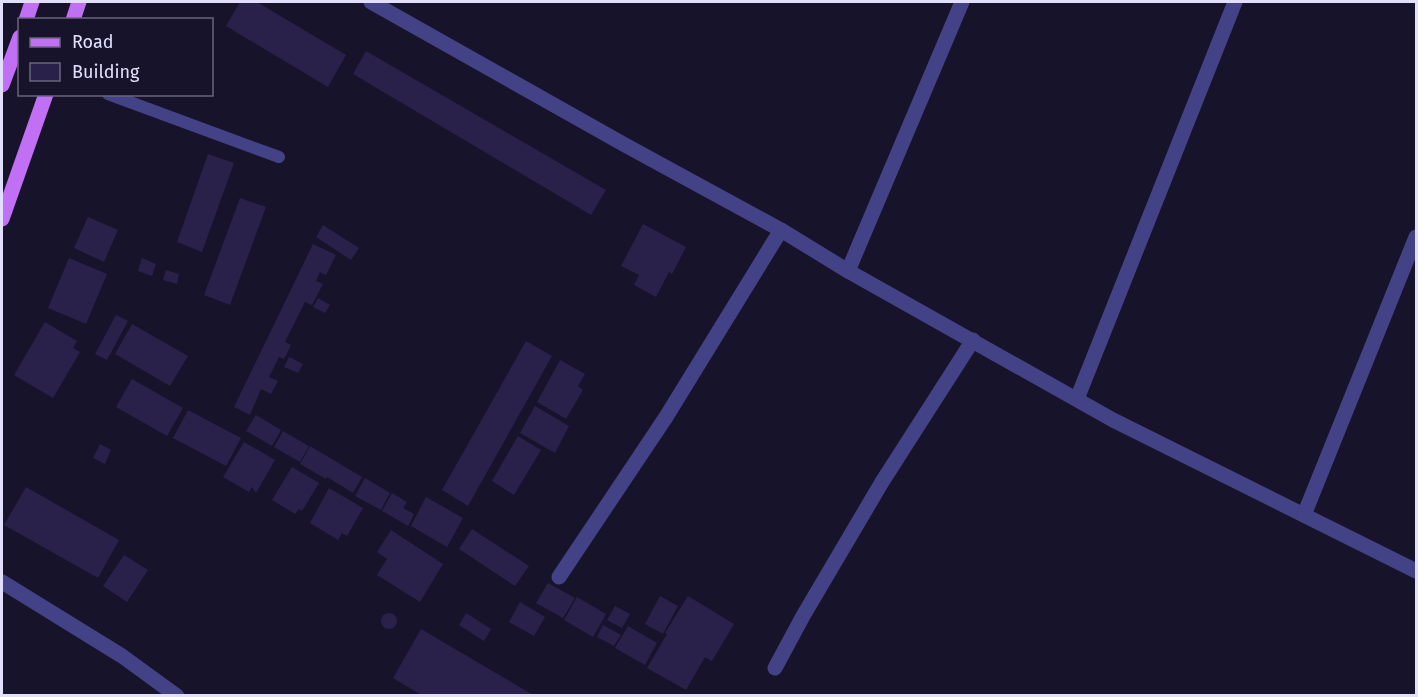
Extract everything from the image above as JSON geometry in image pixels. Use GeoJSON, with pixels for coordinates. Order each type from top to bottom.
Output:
{"type":"FeatureCollection","features":[{"type":"Feature","properties":{"kind":"main road"},"geometry":{"type":"LineString","coordinates":[[27,18],[32,2]]}},
{"type":"Feature","properties":{"kind":"main road"},"geometry":{"type":"LineString","coordinates":[[74,18],[79,2]]}},
{"type":"Feature","properties":{"kind":"main road"},"geometry":{"type":"LineString","coordinates":[[2,86],[18,42]]}},
{"type":"Feature","properties":{"kind":"main road"},"geometry":{"type":"LineString","coordinates":[[2,219],[45,96]]}},
{"type":"Feature","properties":{"kind":"street"},"geometry":{"type":"LineString","coordinates":[[371,2],[781,230],[848,271],[1113,420],[1416,571]]}},
{"type":"Feature","properties":{"kind":"street"},"geometry":{"type":"LineString","coordinates":[[848,271],[963,2]]}},
{"type":"Feature","properties":{"kind":"street"},"geometry":{"type":"LineString","coordinates":[[1077,399],[1235,2]]}},
{"type":"Feature","properties":{"kind":"street"},"geometry":{"type":"LineString","coordinates":[[559,577],[666,417],[781,230]]}},
{"type":"Feature","properties":{"kind":"street"},"geometry":{"type":"LineString","coordinates":[[1304,515],[1416,237]]}},
{"type":"Feature","properties":{"kind":"street"},"geometry":{"type":"LineString","coordinates":[[775,668],[882,482],[973,340]]}},
{"type":"Feature","properties":{"kind":"street"},"geometry":{"type":"LineString","coordinates":[[2,582],[122,656],[177,696]]}},
{"type":"Feature","properties":{"kind":"lane"},"geometry":{"type":"LineString","coordinates":[[113,96],[279,157]]}},
{"type":"Feature","properties":{"kind":"building"},"geometry":{"type":"Polygon","coordinates":[[[240,2],[257,2],[346,55],[328,87],[226,26],[240,2]]]}},
{"type":"Feature","properties":{"kind":"building"},"geometry":{"type":"Polygon","coordinates":[[[366,51],[606,190],[591,215],[353,74],[366,51]]]}},
{"type":"Feature","properties":{"kind":"building"},"geometry":{"type":"Polygon","coordinates":[[[208,154],[234,163],[202,252],[177,242],[208,154]]]}},
{"type":"Feature","properties":{"kind":"building"},"geometry":{"type":"Polygon","coordinates":[[[240,198],[266,207],[230,305],[204,295],[240,198]]]}},
{"type":"Feature","properties":{"kind":"building"},"geometry":{"type":"Polygon","coordinates":[[[88,217],[118,230],[104,262],[74,248],[88,217]]]}},
{"type":"Feature","properties":{"kind":"building"},"geometry":{"type":"Polygon","coordinates":[[[643,224],[686,247],[672,274],[669,272],[656,297],[634,285],[639,275],[621,266],[643,224]]]}},
{"type":"Feature","properties":{"kind":"building"},"geometry":{"type":"Polygon","coordinates":[[[323,225],[359,248],[351,260],[316,237],[323,225]]]}},
{"type":"Feature","properties":{"kind":"building"},"geometry":{"type":"Polygon","coordinates":[[[313,244],[336,255],[326,275],[320,272],[316,281],[323,284],[312,305],[305,302],[285,342],[291,345],[284,359],[279,357],[269,377],[278,381],[271,394],[261,389],[250,415],[234,407],[313,244]]]}},
{"type":"Feature","properties":{"kind":"building"},"geometry":{"type":"Polygon","coordinates":[[[69,258],[107,274],[86,324],[48,308],[69,258]]]}},
{"type":"Feature","properties":{"kind":"building"},"geometry":{"type":"Polygon","coordinates":[[[142,258],[156,264],[152,276],[138,271],[142,258]]]}},
{"type":"Feature","properties":{"kind":"building"},"geometry":{"type":"Polygon","coordinates":[[[166,270],[179,274],[177,284],[163,280],[166,270]]]}},
{"type":"Feature","properties":{"kind":"building"},"geometry":{"type":"Polygon","coordinates":[[[318,298],[330,305],[325,313],[313,307],[318,298]]]}},
{"type":"Feature","properties":{"kind":"building"},"geometry":{"type":"Polygon","coordinates":[[[116,315],[128,321],[107,360],[95,354],[116,315]]]}},
{"type":"Feature","properties":{"kind":"building"},"geometry":{"type":"Polygon","coordinates":[[[45,322],[77,341],[73,348],[80,352],[53,398],[14,375],[45,322]]]}},
{"type":"Feature","properties":{"kind":"building"},"geometry":{"type":"Polygon","coordinates":[[[132,324],[188,356],[170,386],[115,354],[132,324]]]}},
{"type":"Feature","properties":{"kind":"building"},"geometry":{"type":"Polygon","coordinates":[[[526,341],[552,356],[468,506],[442,490],[526,341]]]}},
{"type":"Feature","properties":{"kind":"building"},"geometry":{"type":"Polygon","coordinates":[[[289,357],[303,364],[298,373],[284,367],[289,357]]]}},
{"type":"Feature","properties":{"kind":"building"},"geometry":{"type":"Polygon","coordinates":[[[560,360],[585,374],[578,386],[583,390],[566,419],[537,402],[560,360]]]}},
{"type":"Feature","properties":{"kind":"building"},"geometry":{"type":"Polygon","coordinates":[[[132,379],[183,408],[167,436],[116,407],[132,379]]]}},
{"type":"Feature","properties":{"kind":"building"},"geometry":{"type":"Polygon","coordinates":[[[535,406],[569,426],[555,453],[520,433],[535,406]]]}},
{"type":"Feature","properties":{"kind":"building"},"geometry":{"type":"Polygon","coordinates":[[[188,410],[241,438],[226,466],[173,438],[188,410]]]}},
{"type":"Feature","properties":{"kind":"building"},"geometry":{"type":"Polygon","coordinates":[[[256,415],[281,430],[272,446],[246,431],[256,415]]]}},
{"type":"Feature","properties":{"kind":"building"},"geometry":{"type":"Polygon","coordinates":[[[283,431],[309,446],[300,462],[274,447],[283,431]]]}},
{"type":"Feature","properties":{"kind":"building"},"geometry":{"type":"Polygon","coordinates":[[[518,436],[541,450],[514,495],[492,481],[518,436]]]}},
{"type":"Feature","properties":{"kind":"building"},"geometry":{"type":"Polygon","coordinates":[[[244,442],[275,460],[256,493],[252,487],[249,492],[223,477],[244,442]]]}},
{"type":"Feature","properties":{"kind":"building"},"geometry":{"type":"Polygon","coordinates":[[[100,444],[111,450],[105,464],[93,458],[100,444]]]}},
{"type":"Feature","properties":{"kind":"building"},"geometry":{"type":"Polygon","coordinates":[[[310,446],[362,477],[353,493],[300,464],[310,446]]]}},
{"type":"Feature","properties":{"kind":"building"},"geometry":{"type":"Polygon","coordinates":[[[292,467],[319,483],[302,511],[299,509],[295,514],[272,500],[292,467]]]}},
{"type":"Feature","properties":{"kind":"building"},"geometry":{"type":"Polygon","coordinates":[[[365,478],[390,493],[381,510],[355,496],[365,478]]]}},
{"type":"Feature","properties":{"kind":"building"},"geometry":{"type":"Polygon","coordinates":[[[26,487],[119,540],[98,578],[4,525],[26,487]]]}},
{"type":"Feature","properties":{"kind":"building"},"geometry":{"type":"Polygon","coordinates":[[[329,488],[363,508],[347,536],[342,533],[338,540],[310,523],[329,488]]]}},
{"type":"Feature","properties":{"kind":"building"},"geometry":{"type":"Polygon","coordinates":[[[392,493],[407,502],[403,508],[414,514],[408,526],[382,511],[392,493]]]}},
{"type":"Feature","properties":{"kind":"building"},"geometry":{"type":"Polygon","coordinates":[[[426,497],[463,518],[447,547],[411,526],[426,497]]]}},
{"type":"Feature","properties":{"kind":"building"},"geometry":{"type":"Polygon","coordinates":[[[472,529],[529,566],[515,586],[459,549],[472,529]]]}},
{"type":"Feature","properties":{"kind":"building"},"geometry":{"type":"Polygon","coordinates":[[[391,530],[443,564],[420,602],[377,575],[387,559],[377,552],[391,530]]]}},
{"type":"Feature","properties":{"kind":"building"},"geometry":{"type":"Polygon","coordinates":[[[124,555],[148,570],[127,602],[103,586],[124,555]]]}},
{"type":"Feature","properties":{"kind":"building"},"geometry":{"type":"Polygon","coordinates":[[[548,583],[575,598],[563,618],[536,603],[548,583]]]}},
{"type":"Feature","properties":{"kind":"building"},"geometry":{"type":"Polygon","coordinates":[[[660,596],[678,606],[663,634],[645,624],[660,596]]]}},
{"type":"Feature","properties":{"kind":"building"},"geometry":{"type":"Polygon","coordinates":[[[688,596],[734,624],[712,661],[705,657],[686,690],[647,668],[667,634],[665,633],[688,596]]]}},
{"type":"Feature","properties":{"kind":"building"},"geometry":{"type":"Polygon","coordinates":[[[577,597],[606,614],[593,637],[564,620],[577,597]]]}},
{"type":"Feature","properties":{"kind":"building"},"geometry":{"type":"Polygon","coordinates":[[[520,602],[545,617],[534,636],[509,622],[520,602]]]}},
{"type":"Feature","properties":{"kind":"building"},"geometry":{"type":"Polygon","coordinates":[[[615,606],[630,614],[622,628],[607,620],[615,606]]]}},
{"type":"Feature","properties":{"kind":"building"},"geometry":{"type":"Polygon","coordinates":[[[389,613],[395,615],[397,621],[395,627],[389,629],[383,627],[381,621],[383,615],[389,613]]]}},
{"type":"Feature","properties":{"kind":"building"},"geometry":{"type":"Polygon","coordinates":[[[466,613],[491,629],[484,641],[459,625],[466,613]]]}},
{"type":"Feature","properties":{"kind":"building"},"geometry":{"type":"Polygon","coordinates":[[[603,625],[621,635],[614,646],[597,637],[603,625]]]}},
{"type":"Feature","properties":{"kind":"building"},"geometry":{"type":"Polygon","coordinates":[[[628,626],[657,643],[645,665],[615,648],[628,626]]]}},
{"type":"Feature","properties":{"kind":"building"},"geometry":{"type":"Polygon","coordinates":[[[421,629],[535,696],[423,696],[393,678],[421,629]]]}}]}
